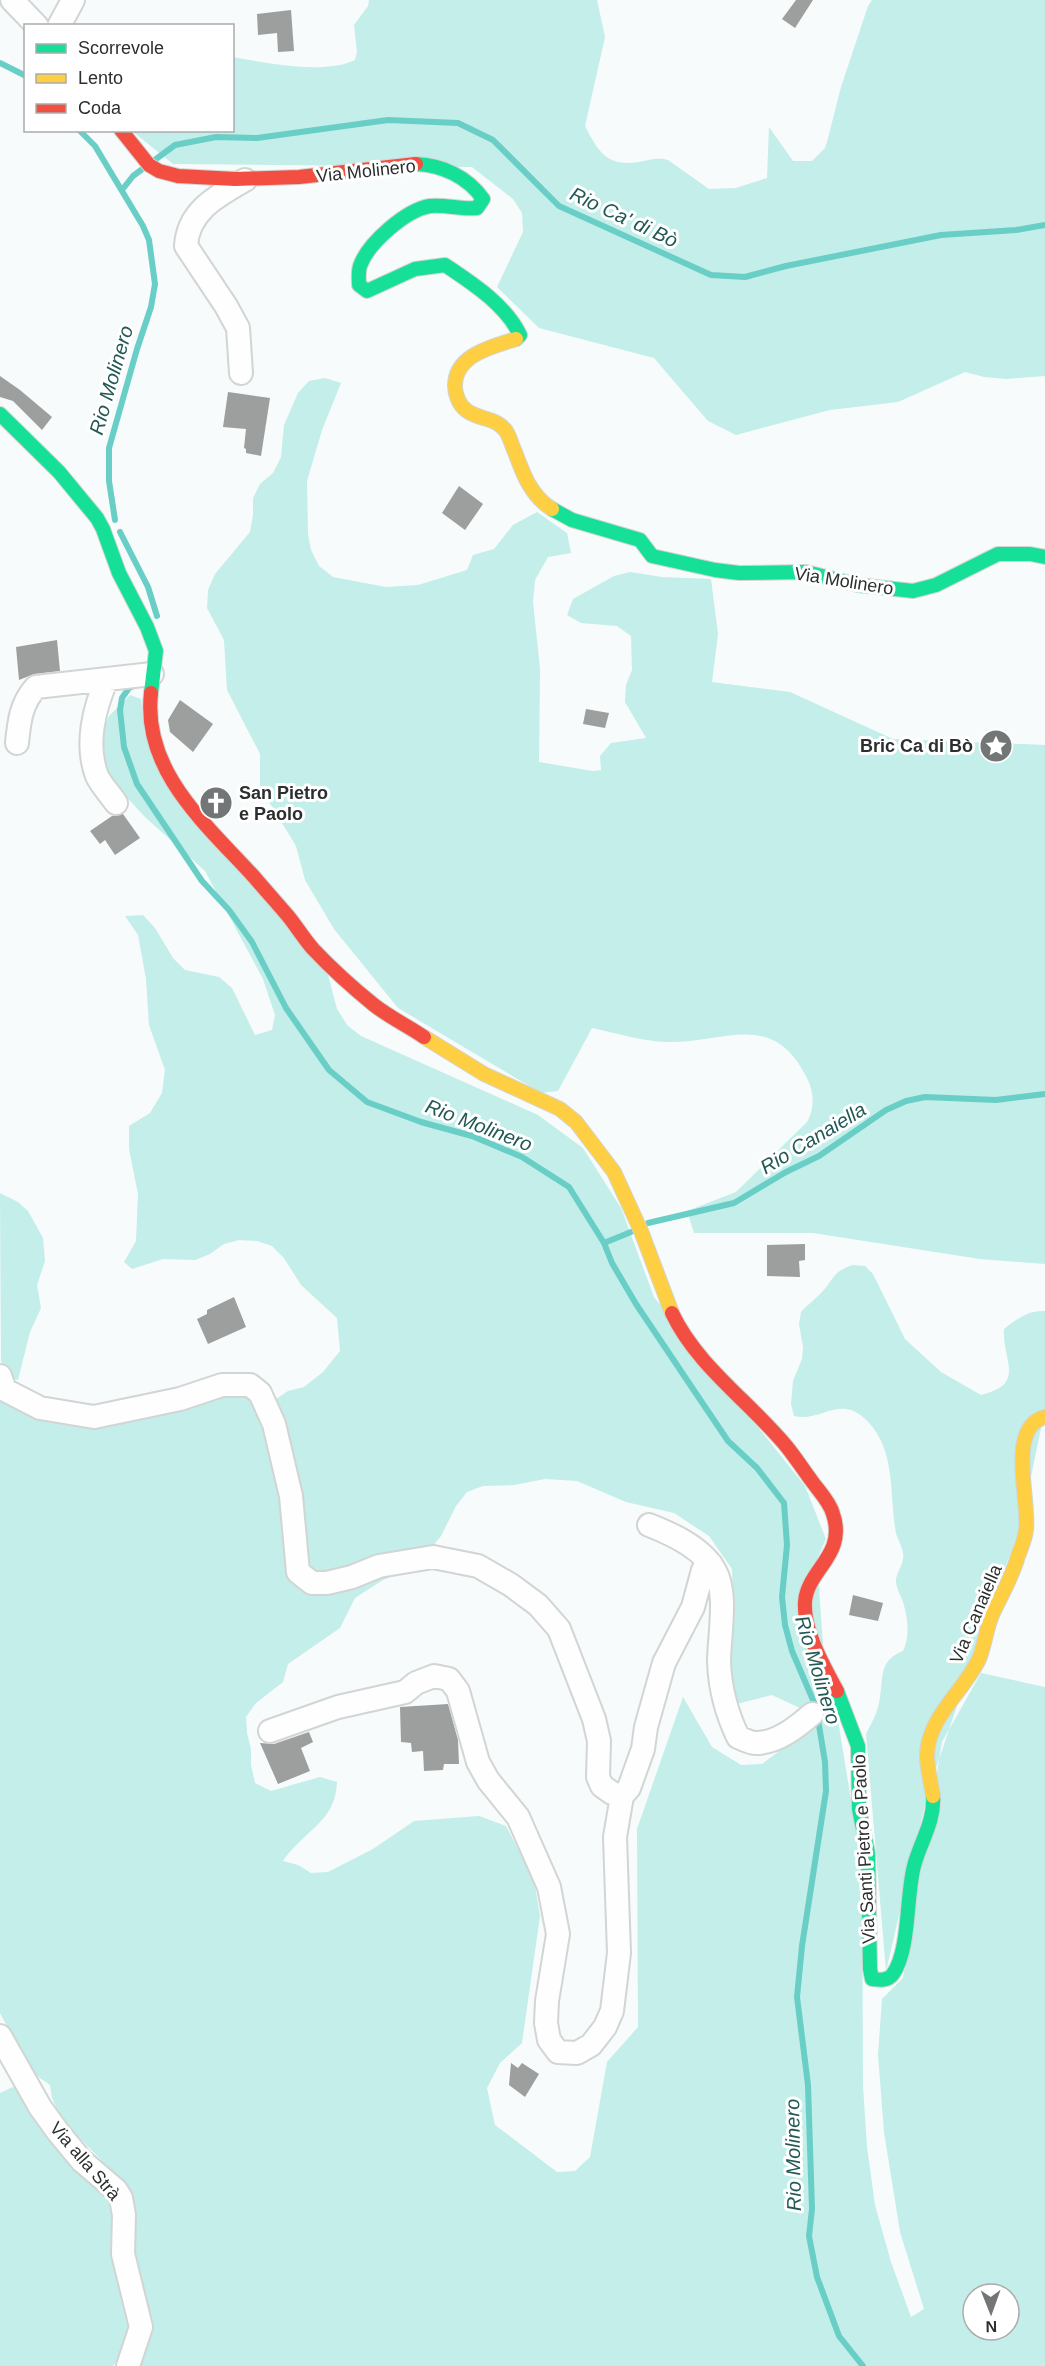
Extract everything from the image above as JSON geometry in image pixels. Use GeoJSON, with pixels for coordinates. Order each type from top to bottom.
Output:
{"type":"FeatureCollection","features":[{"type":"Feature","properties":{"kind":"street"},"geometry":{"type":"LineString","coordinates":[[12,0],[35,24]]}},
{"type":"Feature","properties":{"kind":"street"},"geometry":{"type":"LineString","coordinates":[[60,24],[73,0]]}},
{"type":"Feature","properties":{"kind":"street","name":"Via Molinero"},"geometry":{"type":"LineString","coordinates":[[123,132],[154,168],[178,176],[245,180],[330,176],[412,164],[430,165],[466,181],[478,190],[483,200],[477,208],[468,210],[446,204],[424,207],[400,221],[370,248],[360,267],[359,285],[367,291],[415,269],[445,265],[462,276],[513,320],[520,335],[517,339],[491,346],[475,354],[463,364],[455,375],[455,391],[460,405],[468,412],[498,422],[507,432],[529,487],[548,506],[572,520],[640,540],[652,556],[696,566],[739,573],[806,572],[858,585],[913,591],[936,585],[998,554],[1030,554],[1045,557]]}},
{"type":"Feature","properties":{"kind":"street"},"geometry":{"type":"LineString","coordinates":[[241,373],[238,328],[186,246],[186,235],[199,211],[213,199],[245,180]]}},
{"type":"Feature","properties":{"kind":"street","name":"Via Santi Pietro e Paolo"},"geometry":{"type":"LineString","coordinates":[[0,414],[59,472],[97,518],[119,573],[147,627],[156,651],[150,720],[153,737],[179,793],[209,831],[288,916],[312,948],[375,1006],[484,1074],[560,1109],[576,1122],[614,1172],[643,1234],[665,1298],[680,1330],[786,1447],[833,1512],[837,1530],[834,1542],[829,1557],[809,1588],[805,1600],[806,1614],[817,1652],[839,1694],[858,1746],[860,1809],[868,1853],[872,1980]]}},
{"type":"Feature","properties":{"kind":"street"},"geometry":{"type":"LineString","coordinates":[[17,743],[24,705],[36,687],[107,679],[152,681]]}},
{"type":"Feature","properties":{"kind":"street"},"geometry":{"type":"LineString","coordinates":[[107,679],[93,727],[92,754],[97,776],[116,803]]}},
{"type":"Feature","properties":{"kind":"street"},"geometry":{"type":"LineString","coordinates":[[0,1376],[5,1390],[40,1408],[94,1417],[180,1399],[222,1385],[250,1385],[261,1393],[274,1424],[291,1496],[298,1572],[312,1583],[327,1583],[352,1577],[379,1566],[433,1557],[478,1566],[511,1585],[538,1605],[559,1629],[594,1719],[599,1741],[598,1777],[602,1786],[622,1796]]}},
{"type":"Feature","properties":{"kind":"street","name":"Via Canaiella"},"geometry":{"type":"LineString","coordinates":[[872,1980],[888,1979],[895,1973],[898,1966],[913,1868],[920,1845],[929,1827],[934,1799],[927,1755],[931,1736],[939,1717],[966,1681],[979,1658],[992,1616],[1012,1578],[1026,1530],[1022,1446],[1030,1425],[1037,1419],[1045,1417]]}},
{"type":"Feature","properties":{"kind":"street"},"geometry":{"type":"LineString","coordinates":[[649,1525],[681,1538],[711,1564],[721,1586],[719,1663],[722,1695],[727,1716],[738,1737],[755,1743],[776,1739],[812,1714]]}},
{"type":"Feature","properties":{"kind":"street"},"geometry":{"type":"LineString","coordinates":[[270,1731],[338,1707],[405,1692],[416,1683],[434,1676],[449,1679],[458,1691],[478,1762],[488,1780],[518,1817],[549,1887],[558,1934],[547,2001],[546,2023],[549,2040],[558,2052],[577,2053],[591,2045],[605,2027],[612,2011],[620,1953],[615,1837],[622,1796],[629,1788],[643,1749],[646,1727],[664,1663],[690,1616],[703,1570],[711,1564]]}},
{"type":"Feature","properties":{"kind":"street","name":"Via alla Strà"},"geometry":{"type":"LineString","coordinates":[[0,2036],[40,2107],[58,2132],[82,2161],[122,2198],[123,2254],[141,2327],[128,2366]]}},
{"type":"Feature","properties":{"kind":"shaded area"},"geometry":{"type":"Polygon","coordinates":[[[369,0],[597,0],[605,37],[585,126],[594,143],[604,155],[618,162],[668,160],[709,189],[736,188],[767,178],[769,127],[793,161],[812,161],[825,148],[841,87],[872,0],[1045,0],[1045,376],[1006,379],[965,372],[898,402],[830,410],[736,435],[708,421],[654,358],[539,328],[497,287],[523,232],[522,213],[513,199],[472,167],[173,164],[133,132],[234,132],[234,57],[278,65],[312,67],[328,67],[355,60],[357,52],[354,25],[368,6],[369,0]]]}},
{"type":"Feature","properties":{"kind":"shaded area"},"geometry":{"type":"Polygon","coordinates":[[[325,378],[341,383],[322,430],[307,481],[308,534],[311,550],[319,566],[333,577],[386,587],[418,585],[467,570],[473,555],[494,549],[513,525],[537,512],[567,533],[571,553],[548,557],[535,580],[533,602],[540,669],[539,762],[593,771],[601,770],[600,756],[611,743],[646,738],[625,702],[626,685],[632,670],[631,636],[617,626],[581,623],[567,615],[573,599],[614,576],[630,572],[662,577],[711,579],[718,634],[712,682],[790,692],[893,739],[1045,745],[1045,1264],[980,1259],[813,1233],[694,1233],[687,1211],[736,1192],[810,1117],[813,1100],[807,1078],[793,1056],[778,1043],[762,1036],[745,1034],[665,1042],[592,1028],[558,1091],[541,1093],[398,1008],[334,929],[305,880],[296,846],[260,787],[260,754],[227,690],[224,640],[207,608],[208,590],[215,574],[250,532],[253,498],[260,484],[273,473],[281,457],[284,425],[298,393],[309,381],[325,378]]]}},
{"type":"Feature","properties":{"kind":"shaded area"},"geometry":{"type":"Polygon","coordinates":[[[130,695],[141,699],[145,735],[328,975],[337,1009],[347,1025],[361,1036],[538,1115],[583,1148],[621,1208],[654,1297],[805,1486],[826,1539],[817,1559],[826,1688],[802,1709],[772,1695],[733,1705],[728,1681],[733,1604],[732,1569],[709,1536],[674,1513],[626,1502],[577,1481],[545,1479],[514,1485],[483,1486],[467,1492],[456,1506],[441,1536],[416,1567],[383,1580],[355,1598],[340,1628],[288,1664],[283,1682],[256,1703],[246,1717],[255,1783],[271,1791],[320,1777],[337,1782],[335,1796],[325,1817],[283,1861],[298,1865],[311,1873],[328,1872],[373,1849],[414,1821],[479,1816],[506,1826],[534,1880],[540,1916],[522,2043],[500,2063],[487,2088],[495,2125],[557,2172],[575,2171],[590,2157],[607,2062],[638,2027],[637,1829],[683,1697],[712,1747],[741,1765],[762,1764],[836,1708],[862,1868],[863,2086],[867,2147],[875,2205],[891,2262],[911,2317],[924,2309],[900,2232],[884,2132],[878,2055],[882,1999],[903,1978],[942,1742],[981,1673],[1045,1687],[1045,2366],[138,2366],[145,2352],[151,2319],[133,2247],[120,2179],[61,2119],[52,2098],[50,2085],[31,2072],[0,2013],[0,1395],[47,1418],[221,1391],[273,1401],[288,1391],[304,1387],[323,1372],[340,1351],[337,1318],[301,1285],[284,1258],[272,1246],[257,1241],[239,1240],[224,1244],[210,1254],[195,1260],[163,1259],[132,1269],[124,1262],[136,1241],[138,1194],[129,1149],[129,1126],[150,1113],[162,1093],[165,1070],[149,1025],[146,979],[138,935],[125,916],[143,915],[155,928],[173,958],[185,970],[219,977],[232,988],[255,1035],[272,1030],[275,1015],[263,979],[205,871],[145,817],[107,776],[101,753],[102,732],[109,716],[130,695]]]}},
{"type":"Feature","properties":{"kind":"shaded area"},"geometry":{"type":"Polygon","coordinates":[[[0,1193],[18,1202],[28,1211],[43,1238],[45,1261],[37,1285],[41,1308],[30,1332],[18,1380],[9,1378],[1,1361],[0,1193]]]}},
{"type":"Feature","properties":{"kind":"shaded area"},"geometry":{"type":"Polygon","coordinates":[[[853,1265],[865,1266],[873,1274],[905,1339],[941,1372],[981,1395],[1004,1385],[1008,1378],[1004,1329],[1028,1314],[1045,1311],[1045,1409],[1021,1525],[990,1608],[928,1792],[886,1971],[866,1734],[878,1707],[885,1666],[895,1655],[903,1651],[907,1634],[905,1608],[896,1584],[903,1556],[896,1533],[890,1471],[882,1442],[863,1417],[846,1409],[837,1409],[812,1416],[794,1416],[791,1404],[793,1381],[802,1359],[803,1347],[799,1324],[801,1312],[823,1291],[836,1274],[853,1265]]]}},
{"type":"Feature","properties":{"kind":"shaded area"},"geometry":{"type":"Polygon","coordinates":[[[17,2085],[113,2201],[132,2327],[122,2354],[113,2366],[0,2366],[0,2093],[17,2085]]]}},
{"type":"Feature","properties":{"kind":"building"},"geometry":{"type":"Polygon","coordinates":[[[796,0],[813,0],[795,28],[782,19],[796,0]]]}},
{"type":"Feature","properties":{"kind":"building"},"geometry":{"type":"Polygon","coordinates":[[[291,10],[294,51],[278,52],[277,33],[258,35],[257,14],[291,10]]]}},
{"type":"Feature","properties":{"kind":"building"},"geometry":{"type":"Polygon","coordinates":[[[0,376],[52,417],[42,430],[13,401],[0,397],[0,376]]]}},
{"type":"Feature","properties":{"kind":"building"},"geometry":{"type":"Polygon","coordinates":[[[228,392],[270,398],[261,456],[246,453],[244,448],[246,429],[223,427],[228,392]]]}},
{"type":"Feature","properties":{"kind":"building"},"geometry":{"type":"Polygon","coordinates":[[[459,486],[483,504],[465,530],[442,513],[459,486]]]}},
{"type":"Feature","properties":{"kind":"building"},"geometry":{"type":"Polygon","coordinates":[[[57,640],[60,671],[34,674],[19,680],[16,647],[57,640]]]}},
{"type":"Feature","properties":{"kind":"building"},"geometry":{"type":"Polygon","coordinates":[[[180,700],[213,724],[193,752],[170,732],[168,720],[180,700]]]}},
{"type":"Feature","properties":{"kind":"building"},"geometry":{"type":"Polygon","coordinates":[[[586,709],[609,713],[605,728],[583,724],[586,709]]]}},
{"type":"Feature","properties":{"kind":"building"},"geometry":{"type":"Polygon","coordinates":[[[123,814],[140,838],[115,855],[105,840],[100,844],[90,831],[112,816],[123,814]]]}},
{"type":"Feature","properties":{"kind":"building"},"geometry":{"type":"Polygon","coordinates":[[[805,1244],[805,1260],[799,1261],[800,1277],[767,1276],[767,1245],[805,1244]]]}},
{"type":"Feature","properties":{"kind":"building"},"geometry":{"type":"Polygon","coordinates":[[[234,1297],[246,1327],[208,1344],[197,1319],[207,1314],[207,1310],[234,1297]]]}},
{"type":"Feature","properties":{"kind":"building"},"geometry":{"type":"Polygon","coordinates":[[[853,1595],[883,1603],[878,1621],[849,1615],[853,1595]]]}},
{"type":"Feature","properties":{"kind":"building"},"geometry":{"type":"Polygon","coordinates":[[[448,1704],[458,1740],[459,1764],[444,1764],[443,1770],[424,1771],[423,1751],[412,1752],[411,1743],[401,1742],[400,1707],[448,1704]]]}},
{"type":"Feature","properties":{"kind":"building"},"geometry":{"type":"Polygon","coordinates":[[[309,1732],[313,1742],[301,1748],[310,1771],[278,1784],[260,1743],[274,1744],[309,1732]]]}},
{"type":"Feature","properties":{"kind":"building"},"geometry":{"type":"Polygon","coordinates":[[[511,2063],[518,2068],[522,2063],[539,2074],[525,2097],[509,2085],[511,2063]]]}},
{"type":"Feature","properties":{"kind":"waterway","name":"Rio Molinero"},"geometry":{"type":"LineString","coordinates":[[0,63],[24,75]]}},
{"type":"Feature","properties":{"kind":"waterway","name":"Rio Ca' di Bò"},"geometry":{"type":"LineString","coordinates":[[156,159],[175,145],[216,137],[257,138],[388,120],[458,123],[493,140],[559,206],[711,275],[745,277],[786,266],[941,235],[1016,230],[1045,225]]}},
{"type":"Feature","properties":{"kind":"waterway","name":"Rio Molinero"},"geometry":{"type":"LineString","coordinates":[[81,132],[95,146],[143,226],[149,240],[155,284],[151,307],[109,448],[109,481],[115,520]]}},
{"type":"Feature","properties":{"kind":"waterway","name":"Rio Ca' di Bò"},"geometry":{"type":"LineString","coordinates":[[122,190],[141,170]]}},
{"type":"Feature","properties":{"kind":"waterway","name":"Rio Molinero"},"geometry":{"type":"LineString","coordinates":[[120,532],[148,587],[157,616]]}},
{"type":"Feature","properties":{"kind":"waterway","name":"Rio Molinero"},"geometry":{"type":"LineString","coordinates":[[136,685],[129,688],[122,698],[120,710],[124,747],[137,784],[202,881],[229,910],[252,942],[286,1008],[329,1070],[367,1102],[421,1122],[472,1136],[522,1157],[569,1187],[604,1243],[612,1263],[636,1304],[728,1441],[757,1468],[784,1503],[787,1545],[782,1597],[785,1625],[792,1651],[816,1707],[825,1762],[826,1791],[802,1946],[797,1997],[808,2085],[812,2209],[809,2236],[817,2277],[839,2336],[863,2366]]}},
{"type":"Feature","properties":{"kind":"waterway","name":"Rio Canaiella"},"geometry":{"type":"LineString","coordinates":[[648,1223],[734,1203],[786,1172],[819,1156],[886,1110],[906,1101],[925,1097],[996,1100],[1045,1094]]}},
{"type":"Feature","properties":{"kind":"waterway","name":"Rio Canaiella"},"geometry":{"type":"LineString","coordinates":[[604,1243],[631,1232]]}},
{"type":"Feature","properties":{"kind":"traffic: fast"},"geometry":{"type":"LineString","coordinates":[[416,164],[435,167],[454,174],[470,184],[483,199],[477,208],[430,206],[399,221],[379,238],[364,257],[359,268],[359,285],[367,291],[415,269],[445,265],[497,304],[520,335],[516,339]]}},
{"type":"Feature","properties":{"kind":"traffic: fast"},"geometry":{"type":"LineString","coordinates":[[0,414],[59,472],[97,518],[103,529],[119,573],[147,627],[156,651],[151,693]]}},
{"type":"Feature","properties":{"kind":"traffic: fast"},"geometry":{"type":"LineString","coordinates":[[552,509],[572,520],[640,540],[652,556],[715,570],[739,573],[806,572],[858,585],[913,591],[936,585],[998,554],[1030,554],[1045,557]]}},
{"type":"Feature","properties":{"kind":"traffic: fast"},"geometry":{"type":"LineString","coordinates":[[837,1691],[858,1746],[859,1809],[868,1853],[872,1979],[889,1978],[898,1964],[905,1937],[911,1878],[932,1814],[933,1796]]}},
{"type":"Feature","properties":{"kind":"traffic: slow"},"geometry":{"type":"LineString","coordinates":[[516,339],[486,349],[468,360],[457,375],[456,392],[459,402],[466,410],[502,426],[533,491],[552,509]]}},
{"type":"Feature","properties":{"kind":"traffic: slow"},"geometry":{"type":"LineString","coordinates":[[424,1037],[484,1074],[560,1109],[576,1122],[614,1172],[641,1231],[672,1313]]}},
{"type":"Feature","properties":{"kind":"traffic: slow"},"geometry":{"type":"LineString","coordinates":[[933,1796],[927,1760],[929,1741],[940,1716],[979,1659],[992,1615],[1016,1564],[1026,1530],[1023,1450],[1026,1435],[1033,1424],[1045,1417]]}},
{"type":"Feature","properties":{"kind":"traffic: jam"},"geometry":{"type":"LineString","coordinates":[[123,132],[149,165],[159,171],[178,176],[235,179],[299,177],[416,164]]}},
{"type":"Feature","properties":{"kind":"traffic: jam"},"geometry":{"type":"LineString","coordinates":[[151,693],[151,721],[157,748],[182,796],[327,963],[374,1005],[424,1037]]}},
{"type":"Feature","properties":{"kind":"traffic: jam"},"geometry":{"type":"LineString","coordinates":[[672,1313],[695,1350],[787,1447],[824,1496],[831,1510],[836,1528],[835,1541],[807,1591],[805,1613],[815,1648],[837,1691]]}},
{"type":"Feature","properties":{"kind":"place","name":"Bric Ca di Bò"},"geometry":{"type":"Point","coordinates":[996,746]}},
{"type":"Feature","properties":{"kind":"place","name":"San Pietro e Paolo"},"geometry":{"type":"Point","coordinates":[216,803]}}]}
